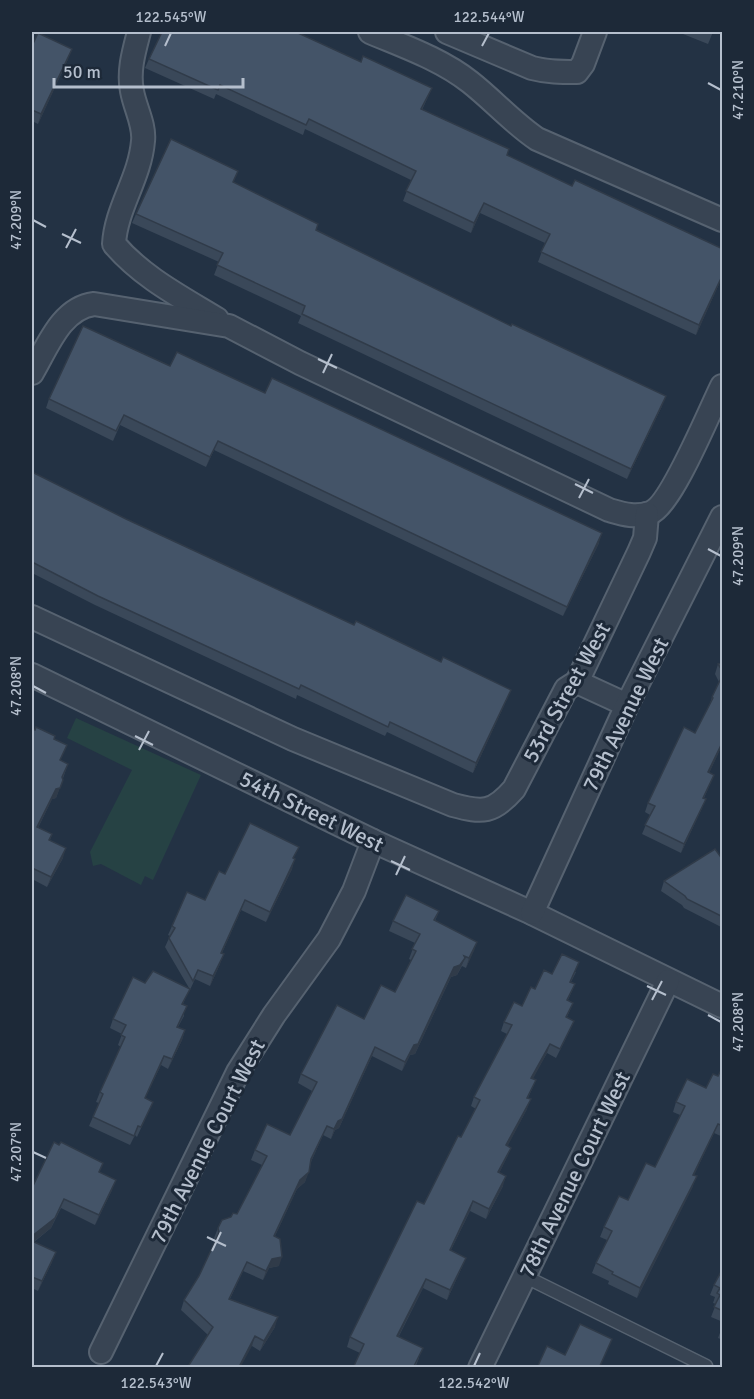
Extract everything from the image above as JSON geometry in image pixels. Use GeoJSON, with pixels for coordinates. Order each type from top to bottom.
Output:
{"type":"FeatureCollection","features":[{"type":"Feature","properties":{"kind":"street"},"geometry":{"type":"LineString","coordinates":[[139,32],[130,71],[132,92],[143,138],[140,160],[115,230],[114,244],[124,256],[152,280],[229,326],[300,363],[609,510],[635,516],[647,514],[658,508],[670,492],[721,393]]}},
{"type":"Feature","properties":{"kind":"street"},"geometry":{"type":"LineString","coordinates":[[370,32],[434,60],[469,81],[520,128],[537,139],[723,220]]}},
{"type":"Feature","properties":{"kind":"street"},"geometry":{"type":"LineString","coordinates":[[447,32],[546,72],[577,72],[583,64],[595,32]]}},
{"type":"Feature","properties":{"kind":"street"},"geometry":{"type":"LineString","coordinates":[[32,373],[70,313],[82,306],[94,304],[229,326]]}},
{"type":"Feature","properties":{"kind":"street","name":"53rd Street West"},"geometry":{"type":"LineString","coordinates":[[32,617],[293,739],[453,805],[476,811],[490,809],[502,802],[513,789],[566,689],[577,682],[645,538],[647,514]]}},
{"type":"Feature","properties":{"kind":"street","name":"79th Avenue West"},"geometry":{"type":"LineString","coordinates":[[532,913],[627,705],[723,517]]}},
{"type":"Feature","properties":{"kind":"street","name":"54th Street West"},"geometry":{"type":"LineString","coordinates":[[32,675],[373,841],[532,913],[723,1006]]}},
{"type":"Feature","properties":{"kind":"street"},"geometry":{"type":"LineString","coordinates":[[577,682],[627,705]]}},
{"type":"Feature","properties":{"kind":"street","name":"79th Avenue Court West"},"geometry":{"type":"LineString","coordinates":[[101,1352],[238,1072],[274,1015],[329,939],[354,891],[373,841]]}},
{"type":"Feature","properties":{"kind":"street","name":"78th Avenue Court West"},"geometry":{"type":"LineString","coordinates":[[480,1368],[668,981]]}},
{"type":"Feature","properties":{"kind":"lane"},"geometry":{"type":"LineString","coordinates":[[524,1276],[706,1365]]}},
{"type":"Feature","properties":{"kind":"green space"},"geometry":{"type":"Polygon","coordinates":[[[76,718],[201,775],[153,880],[145,876],[141,885],[101,864],[93,866],[90,852],[132,770],[67,738],[76,718]]]}},
{"type":"Feature","properties":{"kind":"building"},"geometry":{"type":"Polygon","coordinates":[[[162,32],[296,32],[361,62],[363,56],[432,88],[421,109],[509,149],[507,155],[572,186],[575,180],[723,249],[723,274],[699,325],[541,252],[550,234],[484,203],[474,223],[406,191],[416,171],[309,119],[306,125],[220,85],[218,90],[149,59],[162,32]]]}},
{"type":"Feature","properties":{"kind":"building"},"geometry":{"type":"Polygon","coordinates":[[[38,33],[72,49],[41,114],[32,110],[32,46],[38,33]]]}},
{"type":"Feature","properties":{"kind":"building"},"geometry":{"type":"Polygon","coordinates":[[[171,139],[238,171],[233,182],[318,224],[316,230],[511,326],[512,324],[666,396],[631,469],[302,314],[305,306],[217,265],[223,253],[136,214],[171,139]]]}},
{"type":"Feature","properties":{"kind":"building"},"geometry":{"type":"Polygon","coordinates":[[[83,326],[170,366],[177,352],[265,393],[272,378],[602,533],[567,607],[218,441],[210,457],[124,415],[116,431],[49,399],[83,326]]]}},
{"type":"Feature","properties":{"kind":"building"},"geometry":{"type":"Polygon","coordinates":[[[32,472],[126,519],[354,625],[356,621],[441,662],[443,657],[511,690],[476,763],[390,722],[388,727],[301,685],[299,689],[98,596],[32,562],[32,472]]]}},
{"type":"Feature","properties":{"kind":"building"},"geometry":{"type":"Polygon","coordinates":[[[723,674],[723,741],[708,772],[714,775],[703,798],[706,799],[684,844],[645,825],[655,806],[648,803],[684,727],[695,733],[723,674]]]}},
{"type":"Feature","properties":{"kind":"building"},"geometry":{"type":"Polygon","coordinates":[[[36,727],[67,745],[60,760],[68,764],[62,777],[63,780],[37,827],[52,834],[49,840],[66,848],[51,877],[32,868],[32,731],[36,727]]]}},
{"type":"Feature","properties":{"kind":"building"},"geometry":{"type":"Polygon","coordinates":[[[250,823],[299,847],[293,858],[295,859],[270,912],[245,900],[213,976],[198,970],[193,981],[169,938],[175,928],[172,926],[187,892],[205,900],[219,871],[225,874],[250,823]]]}},
{"type":"Feature","properties":{"kind":"building"},"geometry":{"type":"Polygon","coordinates":[[[715,849],[723,860],[723,917],[687,899],[664,881],[715,849]]]}},
{"type":"Feature","properties":{"kind":"building"},"geometry":{"type":"Polygon","coordinates":[[[406,895],[439,911],[434,920],[477,942],[469,958],[464,956],[460,965],[454,967],[418,1044],[414,1045],[405,1062],[375,1047],[342,1119],[338,1121],[334,1129],[327,1126],[311,1159],[309,1172],[300,1180],[274,1236],[280,1239],[282,1257],[272,1259],[266,1271],[247,1262],[229,1299],[278,1317],[264,1341],[255,1336],[237,1368],[187,1368],[213,1327],[184,1300],[199,1276],[219,1233],[218,1228],[222,1220],[231,1217],[233,1213],[237,1214],[267,1156],[255,1150],[267,1124],[290,1135],[317,1082],[301,1074],[337,1005],[364,1019],[381,985],[395,992],[416,951],[412,949],[420,934],[393,921],[406,895]]]}},
{"type":"Feature","properties":{"kind":"building"},"geometry":{"type":"Polygon","coordinates":[[[562,954],[579,962],[570,982],[575,984],[567,1000],[573,1003],[566,1017],[574,1021],[560,1049],[550,1044],[531,1078],[536,1080],[527,1098],[531,1099],[506,1145],[511,1148],[498,1172],[506,1176],[489,1209],[473,1201],[450,1250],[466,1258],[450,1290],[426,1279],[397,1336],[423,1348],[413,1368],[353,1368],[364,1344],[350,1337],[417,1201],[424,1204],[458,1136],[461,1137],[480,1100],[474,1097],[512,1025],[504,1022],[514,1002],[522,1006],[531,987],[535,989],[544,970],[552,974],[562,954]]]}},
{"type":"Feature","properties":{"kind":"building"},"geometry":{"type":"Polygon","coordinates":[[[153,971],[190,989],[182,1004],[187,1006],[177,1027],[185,1030],[172,1059],[164,1056],[145,1098],[153,1102],[134,1136],[93,1117],[103,1094],[100,1092],[125,1037],[121,1035],[126,1025],[113,1019],[133,977],[145,983],[153,971]]]}},
{"type":"Feature","properties":{"kind":"building"},"geometry":{"type":"Polygon","coordinates":[[[723,1066],[723,1126],[718,1124],[693,1175],[697,1176],[640,1288],[596,1263],[612,1231],[604,1227],[619,1196],[628,1200],[646,1163],[655,1167],[685,1106],[676,1102],[687,1079],[706,1088],[713,1074],[718,1076],[723,1066]]]}},
{"type":"Feature","properties":{"kind":"building"},"geometry":{"type":"Polygon","coordinates":[[[54,1142],[59,1145],[61,1142],[103,1163],[99,1172],[116,1180],[99,1215],[64,1199],[55,1218],[32,1236],[32,1188],[54,1142]]]}},
{"type":"Feature","properties":{"kind":"building"},"geometry":{"type":"Polygon","coordinates":[[[32,1241],[56,1252],[42,1281],[32,1277],[32,1241]]]}},
{"type":"Feature","properties":{"kind":"building"},"geometry":{"type":"Polygon","coordinates":[[[723,1268],[723,1311],[714,1307],[720,1295],[717,1293],[720,1288],[714,1285],[723,1268]]]}},
{"type":"Feature","properties":{"kind":"building"},"geometry":{"type":"Polygon","coordinates":[[[580,1324],[612,1339],[599,1368],[537,1368],[547,1346],[565,1355],[580,1324]]]}}]}
